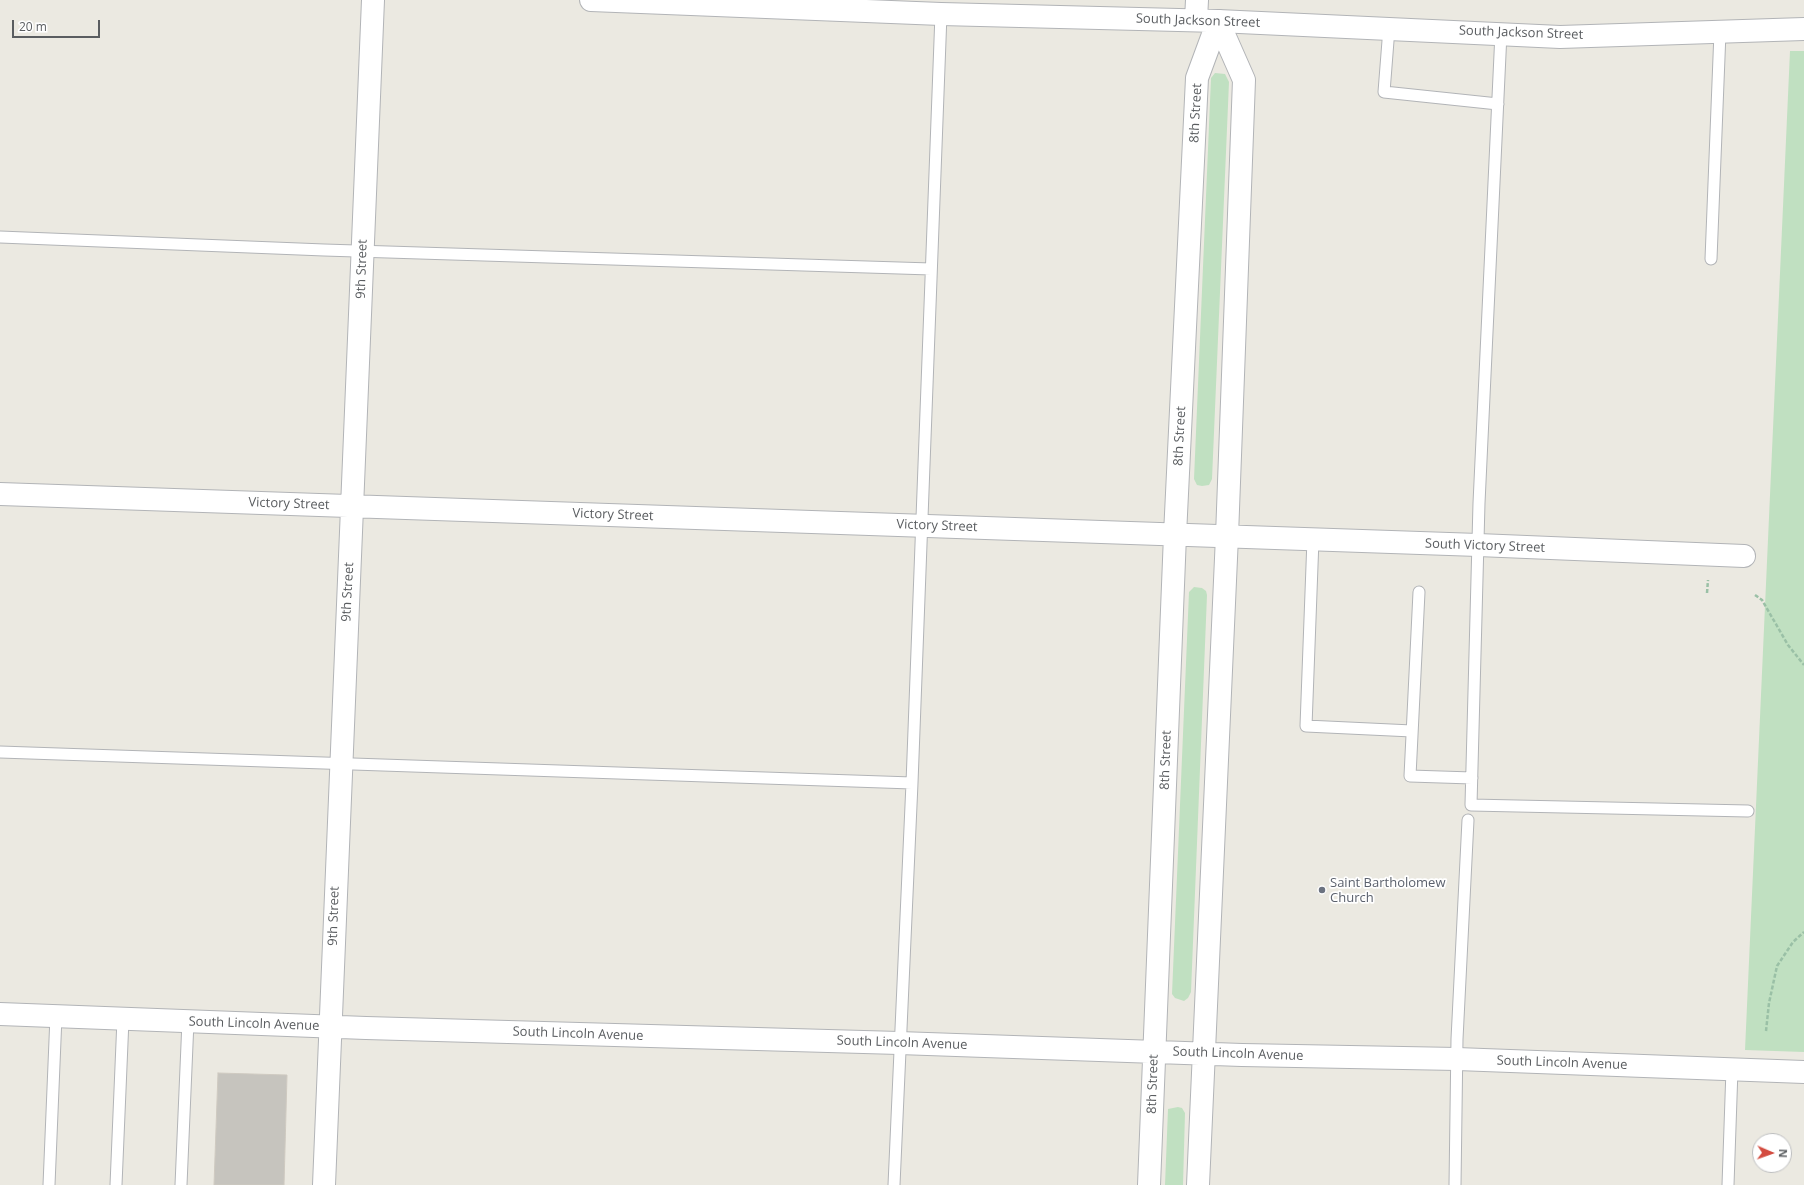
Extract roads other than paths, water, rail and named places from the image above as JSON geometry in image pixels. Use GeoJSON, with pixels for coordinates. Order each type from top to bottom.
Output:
{"type":"FeatureCollection","features":[{"type":"Feature","properties":{"kind":"street","name":"9th Street"},"geometry":{"type":"LineString","coordinates":[[324,1185],[373,0]]}},
{"type":"Feature","properties":{"kind":"street","name":"South Jackson Street"},"geometry":{"type":"LineString","coordinates":[[591,0],[941,14],[1196,10],[1218,22],[1389,28],[1560,37],[1804,29]]}},
{"type":"Feature","properties":{"kind":"street","name":"8th Street"},"geometry":{"type":"LineString","coordinates":[[1148,1185],[1175,535],[1197,78],[1218,22]]}},
{"type":"Feature","properties":{"kind":"street"},"geometry":{"type":"LineString","coordinates":[[1198,1185],[1227,536],[1244,80],[1218,22]]}},
{"type":"Feature","properties":{"kind":"street","name":"Victory Street"},"geometry":{"type":"LineString","coordinates":[[0,494],[1227,536]]}},
{"type":"Feature","properties":{"kind":"street","name":"South Victory Street"},"geometry":{"type":"LineString","coordinates":[[1227,536],[1744,556]]}},
{"type":"Feature","properties":{"kind":"street","name":"South Lincoln Avenue"},"geometry":{"type":"LineString","coordinates":[[0,1014],[330,1027],[899,1043],[1154,1052],[1457,1059],[1804,1072]]}},
{"type":"Feature","properties":{"kind":"lane"},"geometry":{"type":"LineString","coordinates":[[894,1185],[899,1043],[912,783],[920,526],[941,14]]}},
{"type":"Feature","properties":{"kind":"lane"},"geometry":{"type":"LineString","coordinates":[[1389,28],[1384,92],[1498,104]]}},
{"type":"Feature","properties":{"kind":"lane"},"geometry":{"type":"LineString","coordinates":[[1711,259],[1720,32]]}},
{"type":"Feature","properties":{"kind":"lane"},"geometry":{"type":"LineString","coordinates":[[1501,33],[1478,545],[1471,805],[1748,811]]}},
{"type":"Feature","properties":{"kind":"lane"},"geometry":{"type":"LineString","coordinates":[[0,237],[363,251],[931,269]]}},
{"type":"Feature","properties":{"kind":"lane"},"geometry":{"type":"LineString","coordinates":[[1313,540],[1306,726],[1412,731]]}},
{"type":"Feature","properties":{"kind":"lane"},"geometry":{"type":"LineString","coordinates":[[1418,592],[1410,776],[1472,778]]}},
{"type":"Feature","properties":{"kind":"lane"},"geometry":{"type":"LineString","coordinates":[[0,752],[341,762],[912,783]]}},
{"type":"Feature","properties":{"kind":"lane"},"geometry":{"type":"LineString","coordinates":[[1455,1185],[1457,1059],[1468,820]]}},
{"type":"Feature","properties":{"kind":"lane"},"geometry":{"type":"LineString","coordinates":[[49,1185],[56,1016]]}},
{"type":"Feature","properties":{"kind":"lane"},"geometry":{"type":"LineString","coordinates":[[116,1185],[123,1019]]}},
{"type":"Feature","properties":{"kind":"lane"},"geometry":{"type":"LineString","coordinates":[[181,1185],[188,1021]]}},
{"type":"Feature","properties":{"kind":"lane"},"geometry":{"type":"LineString","coordinates":[[1728,1185],[1732,1069]]}},
{"type":"Feature","properties":{"kind":"place","name":"Saint Bartholomew Church"},"geometry":{"type":"Point","coordinates":[1322,890]}}]}
